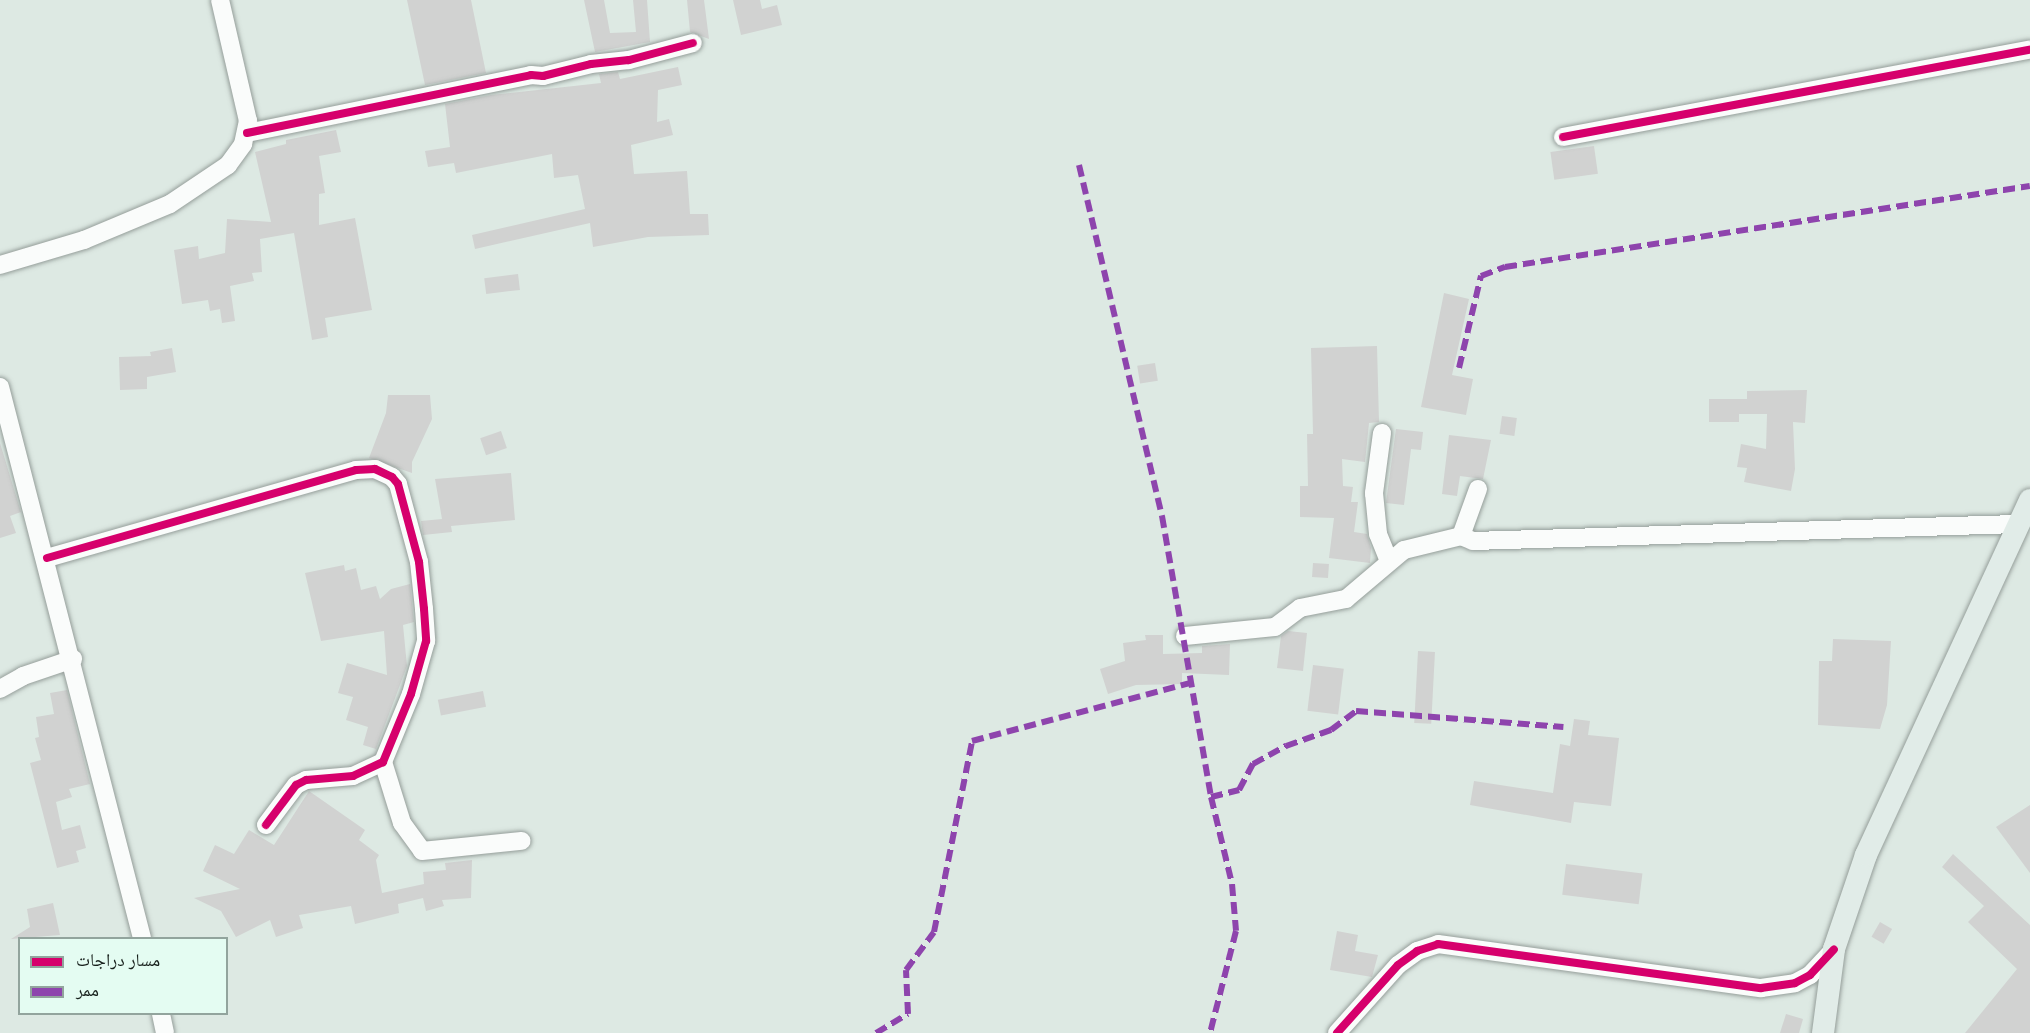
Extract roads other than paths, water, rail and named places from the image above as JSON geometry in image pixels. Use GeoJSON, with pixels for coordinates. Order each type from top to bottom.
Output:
{"type":"FeatureCollection","features":[{"type":"Feature","properties":{"kind":"main road"},"geometry":{"type":"LineString","coordinates":[[1823,1033],[1834,949],[1866,855],[2030,500]]}},
{"type":"Feature","properties":{"kind":"street"},"geometry":{"type":"LineString","coordinates":[[0,265],[84,240],[170,204],[228,165],[247,133],[243,89],[220,0]]}},
{"type":"Feature","properties":{"kind":"street"},"geometry":{"type":"LineString","coordinates":[[247,133],[531,75],[543,76],[629,60],[693,43]]}},
{"type":"Feature","properties":{"kind":"street"},"geometry":{"type":"LineString","coordinates":[[1563,137],[2030,50]]}},
{"type":"Feature","properties":{"kind":"street"},"geometry":{"type":"LineString","coordinates":[[0,387],[73,659],[142,937]]}},
{"type":"Feature","properties":{"kind":"street"},"geometry":{"type":"LineString","coordinates":[[1382,433],[1374,493],[1378,534],[1389,561]]}},
{"type":"Feature","properties":{"kind":"street"},"geometry":{"type":"LineString","coordinates":[[47,558],[356,470],[384,472],[398,484],[419,562],[426,641],[411,694],[383,762],[402,823],[422,851],[521,842]]}},
{"type":"Feature","properties":{"kind":"street"},"geometry":{"type":"LineString","coordinates":[[1461,536],[1478,489]]}},
{"type":"Feature","properties":{"kind":"street"},"geometry":{"type":"LineString","coordinates":[[1185,636],[1275,627],[1300,608],[1346,599],[1404,549],[1461,536],[1484,540],[2017,525]]}},
{"type":"Feature","properties":{"kind":"street"},"geometry":{"type":"LineString","coordinates":[[0,689],[24,676],[73,659]]}},
{"type":"Feature","properties":{"kind":"street"},"geometry":{"type":"LineString","coordinates":[[266,825],[296,785],[306,780],[353,776],[383,762]]}},
{"type":"Feature","properties":{"kind":"street"},"geometry":{"type":"LineString","coordinates":[[1337,1033],[1398,965],[1417,951],[1438,944],[1761,988],[1795,983],[1810,975],[1834,949]]}},
{"type":"Feature","properties":{"kind":"street"},"geometry":{"type":"LineString","coordinates":[[161,1015],[165,1033]]}}]}
